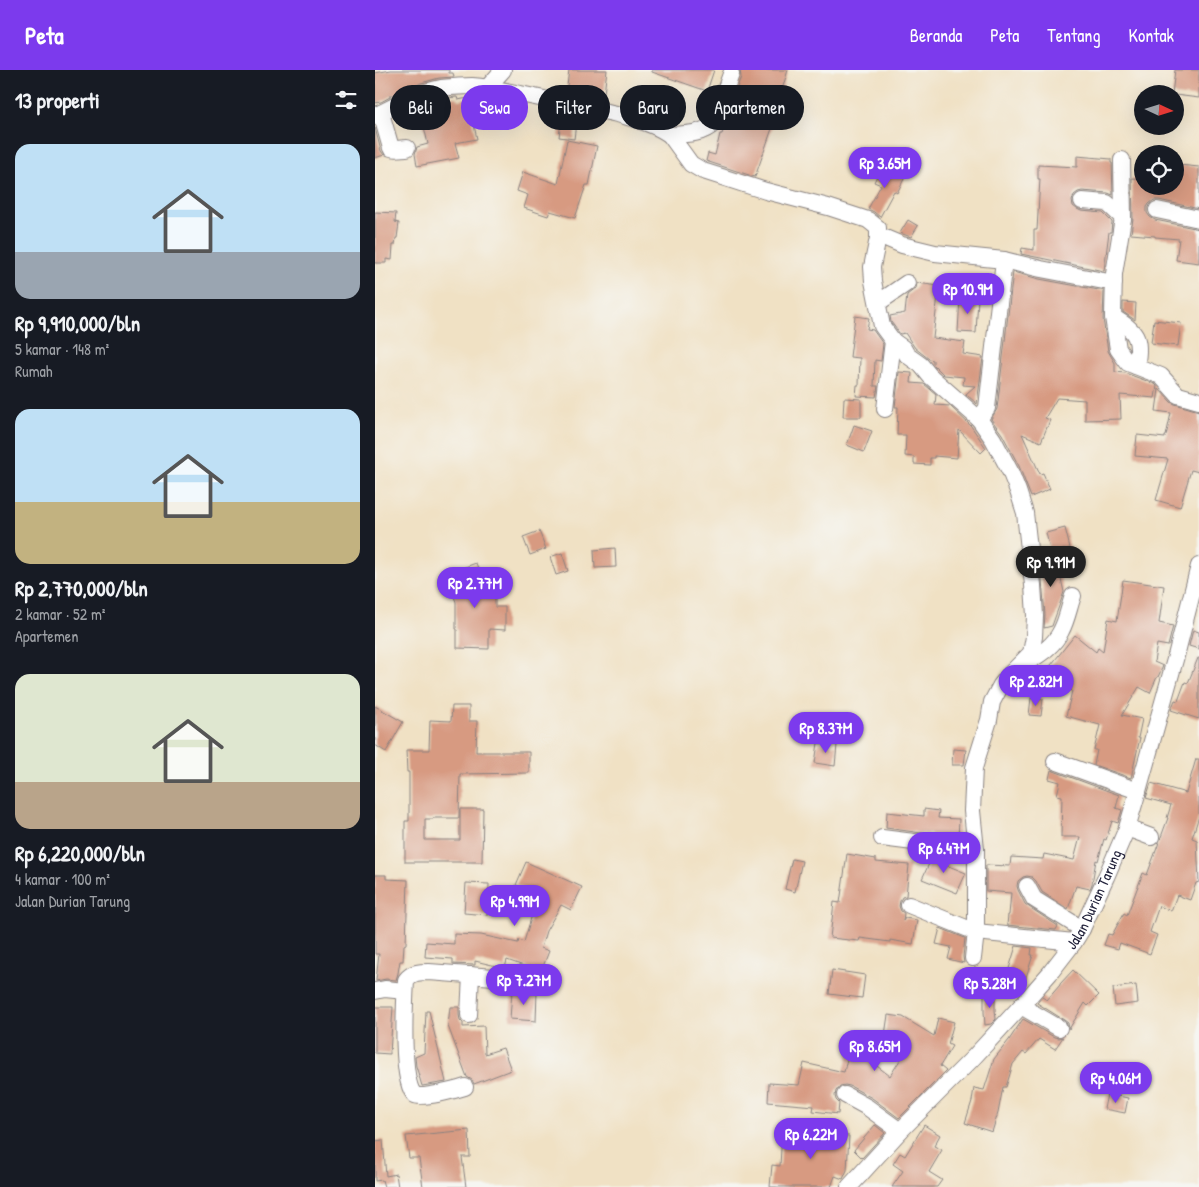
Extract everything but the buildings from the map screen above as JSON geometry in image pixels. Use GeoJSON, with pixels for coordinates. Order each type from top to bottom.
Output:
{"type":"FeatureCollection","features":[{"type":"Feature","properties":{"kind":"street"},"geometry":{"type":"LineString","coordinates":[[490,85],[503,70]]}},
{"type":"Feature","properties":{"kind":"street"},"geometry":{"type":"LineString","coordinates":[[670,135],[699,132],[713,124],[731,74]]}},
{"type":"Feature","properties":{"kind":"street"},"geometry":{"type":"LineString","coordinates":[[407,148],[391,148],[378,115],[426,92],[439,88],[461,87]]}},
{"type":"Feature","properties":{"kind":"street"},"geometry":{"type":"LineString","coordinates":[[528,97],[633,119],[651,125],[670,135],[691,164],[703,171],[868,220],[878,228],[873,280],[882,326],[893,341],[903,348],[907,355],[921,365],[930,376],[979,419],[993,439],[1010,471],[1025,513],[1034,600],[1034,637],[1031,653],[1001,685],[992,702],[989,720],[974,768],[972,811],[975,850],[976,932],[973,958]]}},
{"type":"Feature","properties":{"kind":"street"},"geometry":{"type":"LineString","coordinates":[[1122,160],[1123,218],[1114,274],[1113,317],[1128,326],[1135,334],[1139,349],[1136,366],[1161,376],[1178,396],[1199,401]]}},
{"type":"Feature","properties":{"kind":"street"},"geometry":{"type":"LineString","coordinates":[[1083,201],[1107,203],[1123,218]]}},
{"type":"Feature","properties":{"kind":"street"},"geometry":{"type":"LineString","coordinates":[[1157,210],[1199,219]]}},
{"type":"Feature","properties":{"kind":"street"},"geometry":{"type":"LineString","coordinates":[[878,238],[883,237],[902,245],[935,253],[1004,260],[1041,270],[1114,283]]}},
{"type":"Feature","properties":{"kind":"street"},"geometry":{"type":"LineString","coordinates":[[979,419],[987,408],[1004,260]]}},
{"type":"Feature","properties":{"kind":"street"},"geometry":{"type":"LineString","coordinates":[[878,303],[907,283]]}},
{"type":"Feature","properties":{"kind":"street"},"geometry":{"type":"LineString","coordinates":[[885,409],[893,341]]}},
{"type":"Feature","properties":{"kind":"street","name":"Jalan Durian Tarung"},"geometry":{"type":"LineString","coordinates":[[849,1187],[900,1131],[973,1058],[1021,1006],[1050,973],[1078,935],[1127,828],[1139,791],[1199,566]]}},
{"type":"Feature","properties":{"kind":"street"},"geometry":{"type":"LineString","coordinates":[[1011,673],[1053,644],[1061,631],[1073,596]]}},
{"type":"Feature","properties":{"kind":"street"},"geometry":{"type":"LineString","coordinates":[[1055,761],[1139,791]]}},
{"type":"Feature","properties":{"kind":"street"},"geometry":{"type":"LineString","coordinates":[[1127,828],[1151,837]]}},
{"type":"Feature","properties":{"kind":"street"},"geometry":{"type":"LineString","coordinates":[[882,838],[975,850]]}},
{"type":"Feature","properties":{"kind":"street"},"geometry":{"type":"LineString","coordinates":[[1027,886],[1034,899],[1078,935]]}},
{"type":"Feature","properties":{"kind":"street"},"geometry":{"type":"LineString","coordinates":[[909,905],[976,932],[1078,935]]}},
{"type":"Feature","properties":{"kind":"street"},"geometry":{"type":"LineString","coordinates":[[465,1087],[443,1093],[419,1096],[412,1091],[407,1075],[404,1047],[405,991],[406,980],[409,976],[419,972],[546,983]]}},
{"type":"Feature","properties":{"kind":"street"},"geometry":{"type":"LineString","coordinates":[[469,1015],[471,975]]}},
{"type":"Feature","properties":{"kind":"street"},"geometry":{"type":"LineString","coordinates":[[375,991],[405,991]]}},
{"type":"Feature","properties":{"kind":"street"},"geometry":{"type":"LineString","coordinates":[[1021,1006],[1059,1028]]}},
{"type":"Feature","properties":{"kind":"street"},"geometry":{"type":"LineString","coordinates":[[845,1095],[867,1107],[900,1131]]}}]}
